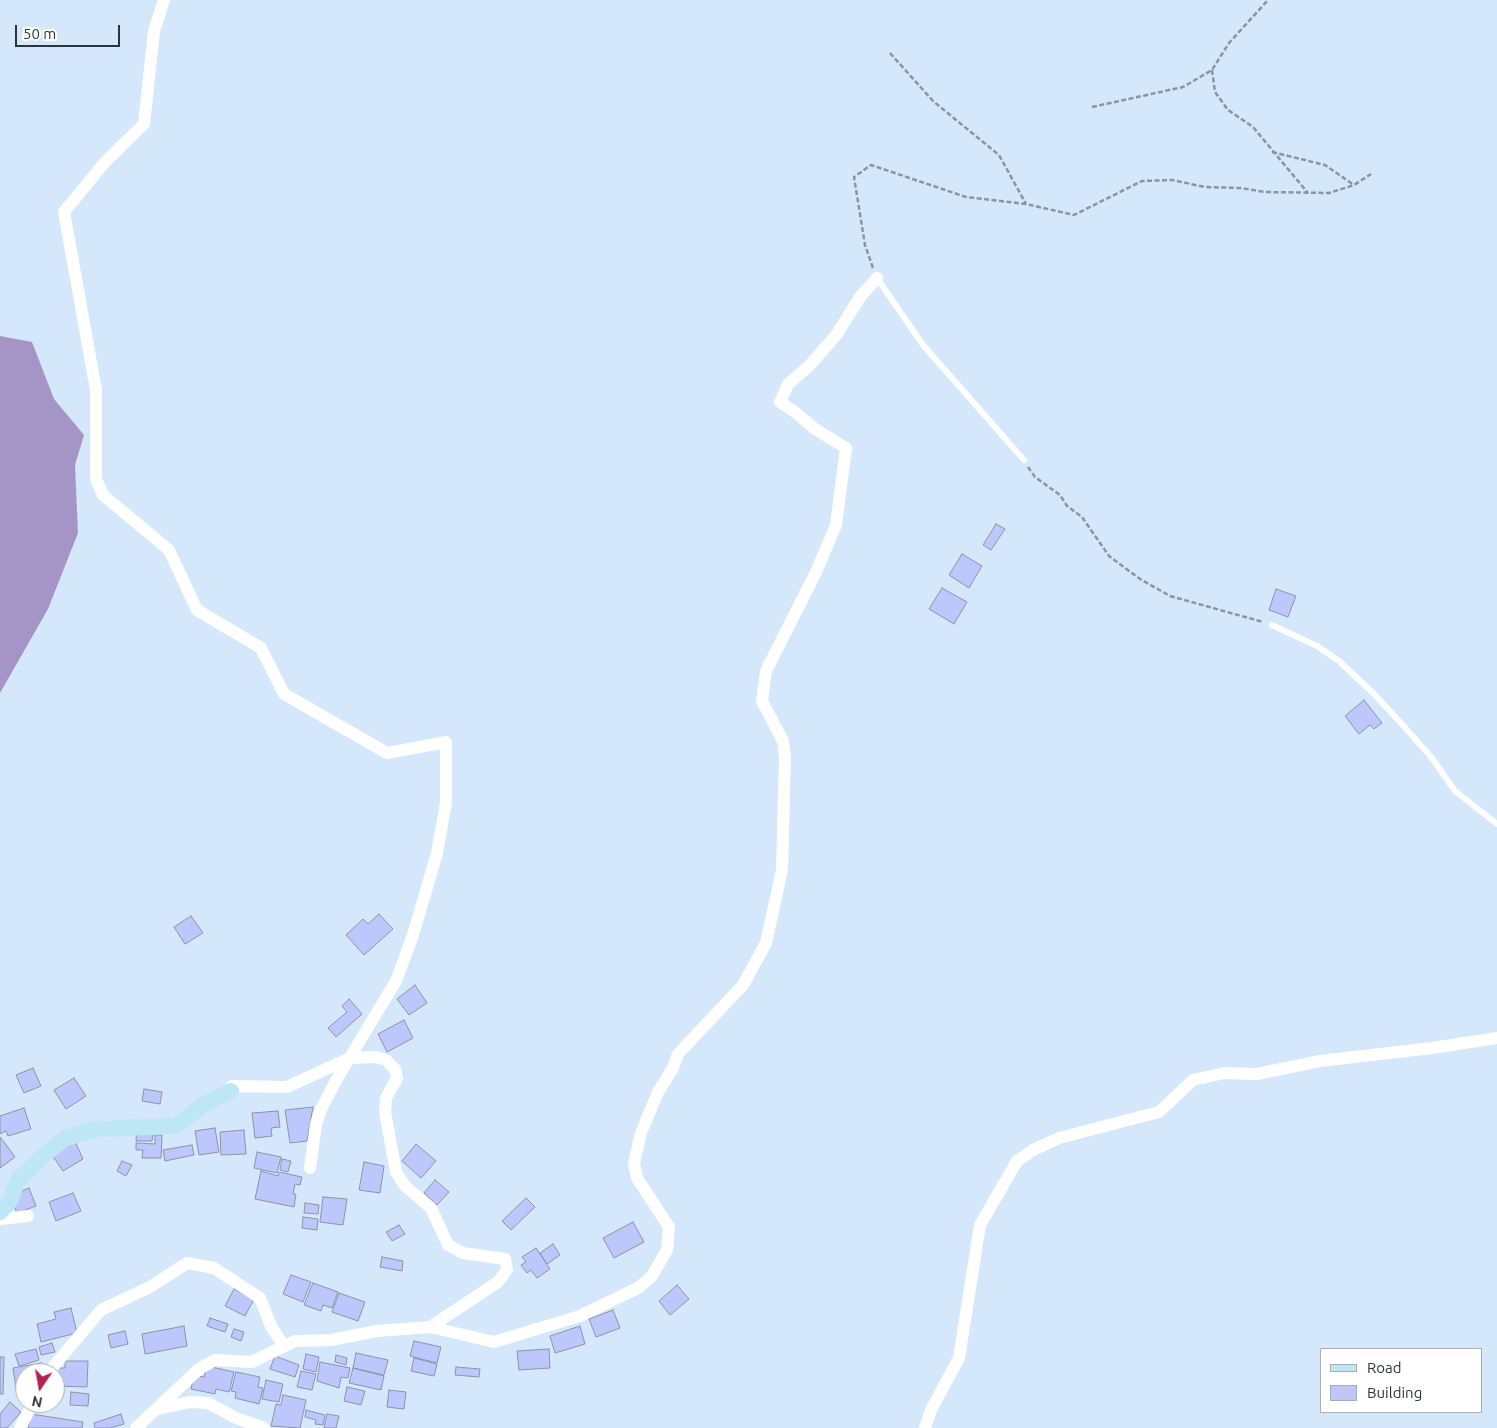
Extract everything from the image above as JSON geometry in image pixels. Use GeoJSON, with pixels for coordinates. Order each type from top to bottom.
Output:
{"type":"FeatureCollection","features":[{"type":"Feature","properties":{"kind":"street"},"geometry":{"type":"LineString","coordinates":[[164,0],[154,31],[144,124],[105,162],[64,212],[96,390],[96,479],[103,495],[169,550],[197,610],[261,648],[284,694],[387,752],[446,742],[446,803],[437,852],[413,935],[396,981],[321,1109],[316,1124],[310,1168]]}},
{"type":"Feature","properties":{"kind":"street"},"geometry":{"type":"LineString","coordinates":[[136,1428],[199,1369],[215,1360],[252,1362],[282,1345],[295,1341],[331,1340],[377,1331],[430,1327],[494,1342],[580,1316],[638,1288],[652,1276],[666,1250],[669,1227],[638,1178],[634,1163],[641,1133],[658,1092],[673,1068],[678,1054],[743,985],[766,943],[782,870],[785,756],[783,741],[762,701],[766,671],[816,572],[836,524],[846,448],[815,429],[780,402],[788,384],[810,365],[837,334],[860,297],[877,278]]}},
{"type":"Feature","properties":{"kind":"street"},"geometry":{"type":"LineString","coordinates":[[925,1428],[931,1410],[959,1358],[980,1224],[1017,1161],[1033,1150],[1060,1138],[1159,1112],[1193,1080],[1224,1073],[1257,1074],[1320,1061],[1432,1048],[1497,1038]]}},
{"type":"Feature","properties":{"kind":"street"},"geometry":{"type":"LineString","coordinates":[[0,1212],[10,1201],[18,1180],[45,1154],[66,1138],[95,1129],[175,1126],[205,1104],[231,1091],[232,1086],[287,1086],[350,1058],[375,1057],[386,1060],[395,1068],[397,1078],[386,1098],[385,1112],[396,1172],[405,1186],[431,1208],[448,1245],[463,1253],[506,1259],[507,1270],[498,1282],[430,1327]]}},
{"type":"Feature","properties":{"kind":"street"},"geometry":{"type":"LineString","coordinates":[[0,1219],[28,1216]]}},
{"type":"Feature","properties":{"kind":"street"},"geometry":{"type":"LineString","coordinates":[[56,1363],[101,1310],[150,1287],[187,1264],[214,1268],[260,1298],[271,1326],[282,1345]]}},
{"type":"Feature","properties":{"kind":"street"},"geometry":{"type":"LineString","coordinates":[[156,1409],[190,1402],[208,1403],[236,1418],[264,1428]]}},
{"type":"Feature","properties":{"kind":"street"},"geometry":{"type":"LineString","coordinates":[[20,1428],[28,1413]]}},
{"type":"Feature","properties":{"kind":"lane"},"geometry":{"type":"LineString","coordinates":[[877,278],[923,344],[1024,460]]}},
{"type":"Feature","properties":{"kind":"lane"},"geometry":{"type":"LineString","coordinates":[[1272,626],[1317,646],[1339,661],[1401,723],[1432,758],[1455,791],[1497,824]]}},
{"type":"Feature","properties":{"kind":"path"},"geometry":{"type":"LineString","coordinates":[[1092,106],[1183,87],[1212,70],[1229,43],[1268,0]]}},
{"type":"Feature","properties":{"kind":"path"},"geometry":{"type":"LineString","coordinates":[[890,53],[933,101],[999,155],[1026,204]]}},
{"type":"Feature","properties":{"kind":"path"},"geometry":{"type":"LineString","coordinates":[[1212,70],[1214,92],[1228,110],[1253,127],[1271,152],[1308,193]]}},
{"type":"Feature","properties":{"kind":"path"},"geometry":{"type":"LineString","coordinates":[[1271,152],[1326,165],[1354,185]]}},
{"type":"Feature","properties":{"kind":"path"},"geometry":{"type":"LineString","coordinates":[[877,278],[865,245],[854,177],[871,165],[966,197],[1026,204],[1074,215],[1142,181],[1172,180],[1205,187],[1240,188],[1265,192],[1329,193],[1354,185],[1371,174]]}},
{"type":"Feature","properties":{"kind":"path"},"geometry":{"type":"LineString","coordinates":[[1024,460],[1035,477],[1060,496],[1067,506],[1082,517],[1109,556],[1140,579],[1170,596],[1272,626]]}},
{"type":"Feature","properties":{"kind":"shaded area"},"geometry":{"type":"Polygon","coordinates":[[[0,336],[32,342],[54,399],[84,435],[75,465],[78,533],[48,609],[0,693],[0,336]]]}},
{"type":"Feature","properties":{"kind":"building"},"geometry":{"type":"Polygon","coordinates":[[[996,524],[1005,529],[991,550],[983,545],[996,524]]]}},
{"type":"Feature","properties":{"kind":"building"},"geometry":{"type":"Polygon","coordinates":[[[962,554],[982,566],[969,588],[949,575],[962,554]]]}},
{"type":"Feature","properties":{"kind":"building"},"geometry":{"type":"Polygon","coordinates":[[[942,588],[967,602],[954,624],[929,609],[942,588]]]}},
{"type":"Feature","properties":{"kind":"building"},"geometry":{"type":"Polygon","coordinates":[[[1276,589],[1296,596],[1288,617],[1269,610],[1276,589]]]}},
{"type":"Feature","properties":{"kind":"building"},"geometry":{"type":"Polygon","coordinates":[[[1364,700],[1382,723],[1374,729],[1370,725],[1359,734],[1345,716],[1364,700]]]}},
{"type":"Feature","properties":{"kind":"building"},"geometry":{"type":"Polygon","coordinates":[[[379,914],[393,929],[364,955],[346,935],[363,919],[368,924],[379,914]]]}},
{"type":"Feature","properties":{"kind":"building"},"geometry":{"type":"Polygon","coordinates":[[[191,916],[203,933],[185,944],[174,927],[191,916]]]}},
{"type":"Feature","properties":{"kind":"building"},"geometry":{"type":"Polygon","coordinates":[[[415,985],[427,1003],[409,1015],[397,999],[415,985]]]}},
{"type":"Feature","properties":{"kind":"building"},"geometry":{"type":"Polygon","coordinates":[[[349,999],[362,1014],[336,1037],[328,1028],[347,1012],[342,1006],[349,999]]]}},
{"type":"Feature","properties":{"kind":"building"},"geometry":{"type":"Polygon","coordinates":[[[404,1020],[413,1038],[387,1052],[378,1034],[404,1020]]]}},
{"type":"Feature","properties":{"kind":"building"},"geometry":{"type":"Polygon","coordinates":[[[33,1068],[41,1086],[24,1093],[16,1075],[33,1068]]]}},
{"type":"Feature","properties":{"kind":"building"},"geometry":{"type":"Polygon","coordinates":[[[74,1078],[86,1096],[66,1109],[54,1090],[74,1078]]]}},
{"type":"Feature","properties":{"kind":"building"},"geometry":{"type":"Polygon","coordinates":[[[144,1089],[162,1092],[160,1104],[142,1101],[144,1089]]]}},
{"type":"Feature","properties":{"kind":"building"},"geometry":{"type":"Polygon","coordinates":[[[313,1107],[307,1141],[290,1143],[285,1110],[313,1107]]]}},
{"type":"Feature","properties":{"kind":"building"},"geometry":{"type":"Polygon","coordinates":[[[24,1108],[31,1129],[8,1136],[6,1131],[0,1134],[0,1116],[24,1108]]]}},
{"type":"Feature","properties":{"kind":"building"},"geometry":{"type":"Polygon","coordinates":[[[278,1111],[280,1127],[271,1128],[272,1136],[255,1138],[252,1113],[278,1111]]]}},
{"type":"Feature","properties":{"kind":"building"},"geometry":{"type":"Polygon","coordinates":[[[137,1125],[153,1133],[152,1141],[136,1141],[137,1125]]]}},
{"type":"Feature","properties":{"kind":"building"},"geometry":{"type":"Polygon","coordinates":[[[215,1128],[219,1152],[199,1155],[195,1131],[215,1128]]]}},
{"type":"Feature","properties":{"kind":"building"},"geometry":{"type":"Polygon","coordinates":[[[244,1130],[246,1154],[221,1155],[220,1132],[244,1130]]]}},
{"type":"Feature","properties":{"kind":"building"},"geometry":{"type":"Polygon","coordinates":[[[155,1135],[162,1135],[161,1158],[142,1158],[143,1150],[136,1150],[136,1143],[155,1144],[155,1135]]]}},
{"type":"Feature","properties":{"kind":"building"},"geometry":{"type":"Polygon","coordinates":[[[73,1137],[83,1159],[63,1171],[50,1152],[73,1137]]]}},
{"type":"Feature","properties":{"kind":"building"},"geometry":{"type":"Polygon","coordinates":[[[0,1138],[15,1157],[0,1168],[0,1138]]]}},
{"type":"Feature","properties":{"kind":"building"},"geometry":{"type":"Polygon","coordinates":[[[416,1144],[436,1161],[421,1178],[402,1161],[416,1144]]]}},
{"type":"Feature","properties":{"kind":"building"},"geometry":{"type":"Polygon","coordinates":[[[192,1145],[194,1155],[165,1161],[163,1150],[192,1145]]]}},
{"type":"Feature","properties":{"kind":"building"},"geometry":{"type":"Polygon","coordinates":[[[257,1152],[281,1157],[277,1173],[254,1168],[257,1152]]]}},
{"type":"Feature","properties":{"kind":"building"},"geometry":{"type":"Polygon","coordinates":[[[282,1159],[291,1161],[288,1172],[280,1170],[282,1159]]]}},
{"type":"Feature","properties":{"kind":"building"},"geometry":{"type":"Polygon","coordinates":[[[122,1161],[132,1165],[126,1176],[117,1171],[122,1161]]]}},
{"type":"Feature","properties":{"kind":"building"},"geometry":{"type":"Polygon","coordinates":[[[364,1162],[384,1166],[380,1193],[359,1190],[364,1162]]]}},
{"type":"Feature","properties":{"kind":"building"},"geometry":{"type":"Polygon","coordinates":[[[261,1171],[278,1176],[279,1172],[302,1177],[300,1185],[295,1184],[293,1194],[296,1194],[294,1207],[255,1199],[261,1171]]]}},
{"type":"Feature","properties":{"kind":"building"},"geometry":{"type":"Polygon","coordinates":[[[435,1180],[449,1192],[437,1205],[424,1193],[435,1180]]]}},
{"type":"Feature","properties":{"kind":"building"},"geometry":{"type":"Polygon","coordinates":[[[29,1188],[36,1206],[17,1213],[10,1196],[29,1188]]]}},
{"type":"Feature","properties":{"kind":"building"},"geometry":{"type":"Polygon","coordinates":[[[73,1193],[81,1211],[56,1221],[49,1202],[73,1193]]]}},
{"type":"Feature","properties":{"kind":"building"},"geometry":{"type":"Polygon","coordinates":[[[323,1197],[347,1199],[343,1225],[320,1222],[323,1197]]]}},
{"type":"Feature","properties":{"kind":"building"},"geometry":{"type":"Polygon","coordinates":[[[526,1198],[535,1207],[511,1230],[502,1221],[526,1198]]]}},
{"type":"Feature","properties":{"kind":"building"},"geometry":{"type":"Polygon","coordinates":[[[305,1203],[319,1205],[318,1214],[304,1213],[305,1203]]]}},
{"type":"Feature","properties":{"kind":"building"},"geometry":{"type":"Polygon","coordinates":[[[303,1217],[318,1219],[317,1230],[302,1228],[303,1217]]]}},
{"type":"Feature","properties":{"kind":"building"},"geometry":{"type":"Polygon","coordinates":[[[633,1222],[644,1242],[614,1258],[603,1238],[633,1222]]]}},
{"type":"Feature","properties":{"kind":"building"},"geometry":{"type":"Polygon","coordinates":[[[399,1225],[405,1234],[392,1241],[386,1232],[399,1225]]]}},
{"type":"Feature","properties":{"kind":"building"},"geometry":{"type":"Polygon","coordinates":[[[553,1244],[560,1255],[547,1264],[540,1253],[553,1244]]]}},
{"type":"Feature","properties":{"kind":"building"},"geometry":{"type":"Polygon","coordinates":[[[536,1248],[550,1269],[537,1278],[531,1270],[527,1273],[521,1265],[526,1262],[522,1257],[536,1248]]]}},
{"type":"Feature","properties":{"kind":"building"},"geometry":{"type":"Polygon","coordinates":[[[382,1257],[403,1261],[402,1271],[380,1267],[382,1257]]]}},
{"type":"Feature","properties":{"kind":"building"},"geometry":{"type":"Polygon","coordinates":[[[291,1275],[311,1282],[303,1302],[283,1294],[291,1275]]]}},
{"type":"Feature","properties":{"kind":"building"},"geometry":{"type":"Polygon","coordinates":[[[313,1283],[338,1292],[332,1308],[323,1305],[321,1311],[304,1305],[313,1283]]]}},
{"type":"Feature","properties":{"kind":"building"},"geometry":{"type":"Polygon","coordinates":[[[677,1285],[689,1299],[670,1315],[659,1301],[677,1285]]]}},
{"type":"Feature","properties":{"kind":"building"},"geometry":{"type":"Polygon","coordinates":[[[234,1289],[254,1299],[245,1316],[225,1306],[234,1289]]]}},
{"type":"Feature","properties":{"kind":"building"},"geometry":{"type":"Polygon","coordinates":[[[339,1293],[365,1302],[358,1321],[332,1312],[339,1293]]]}},
{"type":"Feature","properties":{"kind":"building"},"geometry":{"type":"Polygon","coordinates":[[[71,1308],[77,1333],[41,1342],[37,1324],[56,1319],[54,1312],[71,1308]]]}},
{"type":"Feature","properties":{"kind":"building"},"geometry":{"type":"Polygon","coordinates":[[[613,1310],[620,1328],[596,1337],[589,1319],[613,1310]]]}},
{"type":"Feature","properties":{"kind":"building"},"geometry":{"type":"Polygon","coordinates":[[[210,1318],[228,1324],[225,1332],[207,1326],[210,1318]]]}},
{"type":"Feature","properties":{"kind":"building"},"geometry":{"type":"Polygon","coordinates":[[[184,1326],[187,1346],[145,1354],[142,1334],[184,1326]]]}},
{"type":"Feature","properties":{"kind":"building"},"geometry":{"type":"Polygon","coordinates":[[[580,1326],[585,1344],[555,1353],[550,1336],[580,1326]]]}},
{"type":"Feature","properties":{"kind":"building"},"geometry":{"type":"Polygon","coordinates":[[[234,1329],[244,1332],[241,1341],[231,1337],[234,1329]]]}},
{"type":"Feature","properties":{"kind":"building"},"geometry":{"type":"Polygon","coordinates":[[[125,1331],[128,1344],[111,1348],[108,1335],[125,1331]]]}},
{"type":"Feature","properties":{"kind":"building"},"geometry":{"type":"Polygon","coordinates":[[[414,1341],[441,1347],[437,1363],[410,1356],[414,1341]]]}},
{"type":"Feature","properties":{"kind":"building"},"geometry":{"type":"Polygon","coordinates":[[[52,1343],[55,1352],[41,1355],[39,1347],[52,1343]]]}},
{"type":"Feature","properties":{"kind":"building"},"geometry":{"type":"Polygon","coordinates":[[[36,1349],[39,1360],[29,1363],[18,1363],[15,1354],[36,1349]]]}},
{"type":"Feature","properties":{"kind":"building"},"geometry":{"type":"Polygon","coordinates":[[[549,1349],[550,1368],[519,1370],[517,1351],[549,1349]]]}},
{"type":"Feature","properties":{"kind":"building"},"geometry":{"type":"Polygon","coordinates":[[[356,1353],[388,1360],[384,1375],[353,1368],[356,1353]]]}},
{"type":"Feature","properties":{"kind":"building"},"geometry":{"type":"Polygon","coordinates":[[[306,1354],[319,1357],[316,1372],[303,1369],[306,1354]]]}},
{"type":"Feature","properties":{"kind":"building"},"geometry":{"type":"Polygon","coordinates":[[[336,1355],[347,1358],[346,1365],[335,1362],[336,1355]]]}},
{"type":"Feature","properties":{"kind":"building"},"geometry":{"type":"Polygon","coordinates":[[[275,1356],[299,1365],[295,1377],[270,1369],[275,1356]]]}},
{"type":"Feature","properties":{"kind":"building"},"geometry":{"type":"Polygon","coordinates":[[[0,1357],[4,1357],[3,1394],[0,1394],[0,1357]]]}},
{"type":"Feature","properties":{"kind":"building"},"geometry":{"type":"Polygon","coordinates":[[[414,1358],[437,1364],[434,1376],[411,1371],[414,1358]]]}},
{"type":"Feature","properties":{"kind":"building"},"geometry":{"type":"Polygon","coordinates":[[[65,1361],[88,1361],[87,1387],[65,1386],[65,1361]]]}},
{"type":"Feature","properties":{"kind":"building"},"geometry":{"type":"Polygon","coordinates":[[[320,1362],[350,1368],[348,1378],[341,1377],[339,1388],[317,1381],[320,1362]]]}},
{"type":"Feature","properties":{"kind":"building"},"geometry":{"type":"Polygon","coordinates":[[[207,1366],[234,1372],[229,1392],[216,1389],[215,1394],[191,1389],[194,1375],[204,1377],[207,1366]]]}},
{"type":"Feature","properties":{"kind":"building"},"geometry":{"type":"Polygon","coordinates":[[[456,1367],[480,1369],[479,1377],[455,1375],[456,1367]]]}},
{"type":"Feature","properties":{"kind":"building"},"geometry":{"type":"Polygon","coordinates":[[[353,1368],[384,1376],[381,1390],[349,1383],[353,1368]]]}},
{"type":"Feature","properties":{"kind":"building"},"geometry":{"type":"Polygon","coordinates":[[[301,1371],[316,1374],[312,1390],[297,1387],[301,1371]]]}},
{"type":"Feature","properties":{"kind":"building"},"geometry":{"type":"Polygon","coordinates":[[[236,1372],[260,1377],[258,1387],[263,1388],[259,1404],[235,1398],[236,1392],[231,1391],[236,1372]]]}},
{"type":"Feature","properties":{"kind":"building"},"geometry":{"type":"Polygon","coordinates":[[[266,1380],[283,1384],[279,1402],[262,1399],[266,1380]]]}},
{"type":"Feature","properties":{"kind":"building"},"geometry":{"type":"Polygon","coordinates":[[[347,1387],[365,1391],[361,1405],[344,1401],[347,1387]]]}},
{"type":"Feature","properties":{"kind":"building"},"geometry":{"type":"Polygon","coordinates":[[[389,1390],[406,1392],[404,1409],[387,1407],[389,1390]]]}},
{"type":"Feature","properties":{"kind":"building"},"geometry":{"type":"Polygon","coordinates":[[[71,1392],[89,1394],[88,1406],[70,1405],[71,1392]]]}},
{"type":"Feature","properties":{"kind":"building"},"geometry":{"type":"Polygon","coordinates":[[[283,1395],[306,1400],[300,1428],[271,1426],[276,1404],[281,1405],[283,1395]]]}},
{"type":"Feature","properties":{"kind":"building"},"geometry":{"type":"Polygon","coordinates":[[[10,1402],[15,1407],[15,1413],[20,1413],[7,1428],[0,1428],[0,1414],[10,1402]]]}},
{"type":"Feature","properties":{"kind":"building"},"geometry":{"type":"Polygon","coordinates":[[[306,1410],[325,1415],[323,1425],[315,1424],[316,1420],[305,1417],[306,1410]]]}},
{"type":"Feature","properties":{"kind":"building"},"geometry":{"type":"Polygon","coordinates":[[[31,1414],[83,1422],[82,1428],[28,1428],[31,1414]]]}},
{"type":"Feature","properties":{"kind":"building"},"geometry":{"type":"Polygon","coordinates":[[[121,1414],[124,1424],[110,1428],[95,1428],[94,1423],[121,1414]]]}},
{"type":"Feature","properties":{"kind":"building"},"geometry":{"type":"Polygon","coordinates":[[[327,1414],[339,1416],[336,1428],[324,1428],[327,1414]]]}}]}
